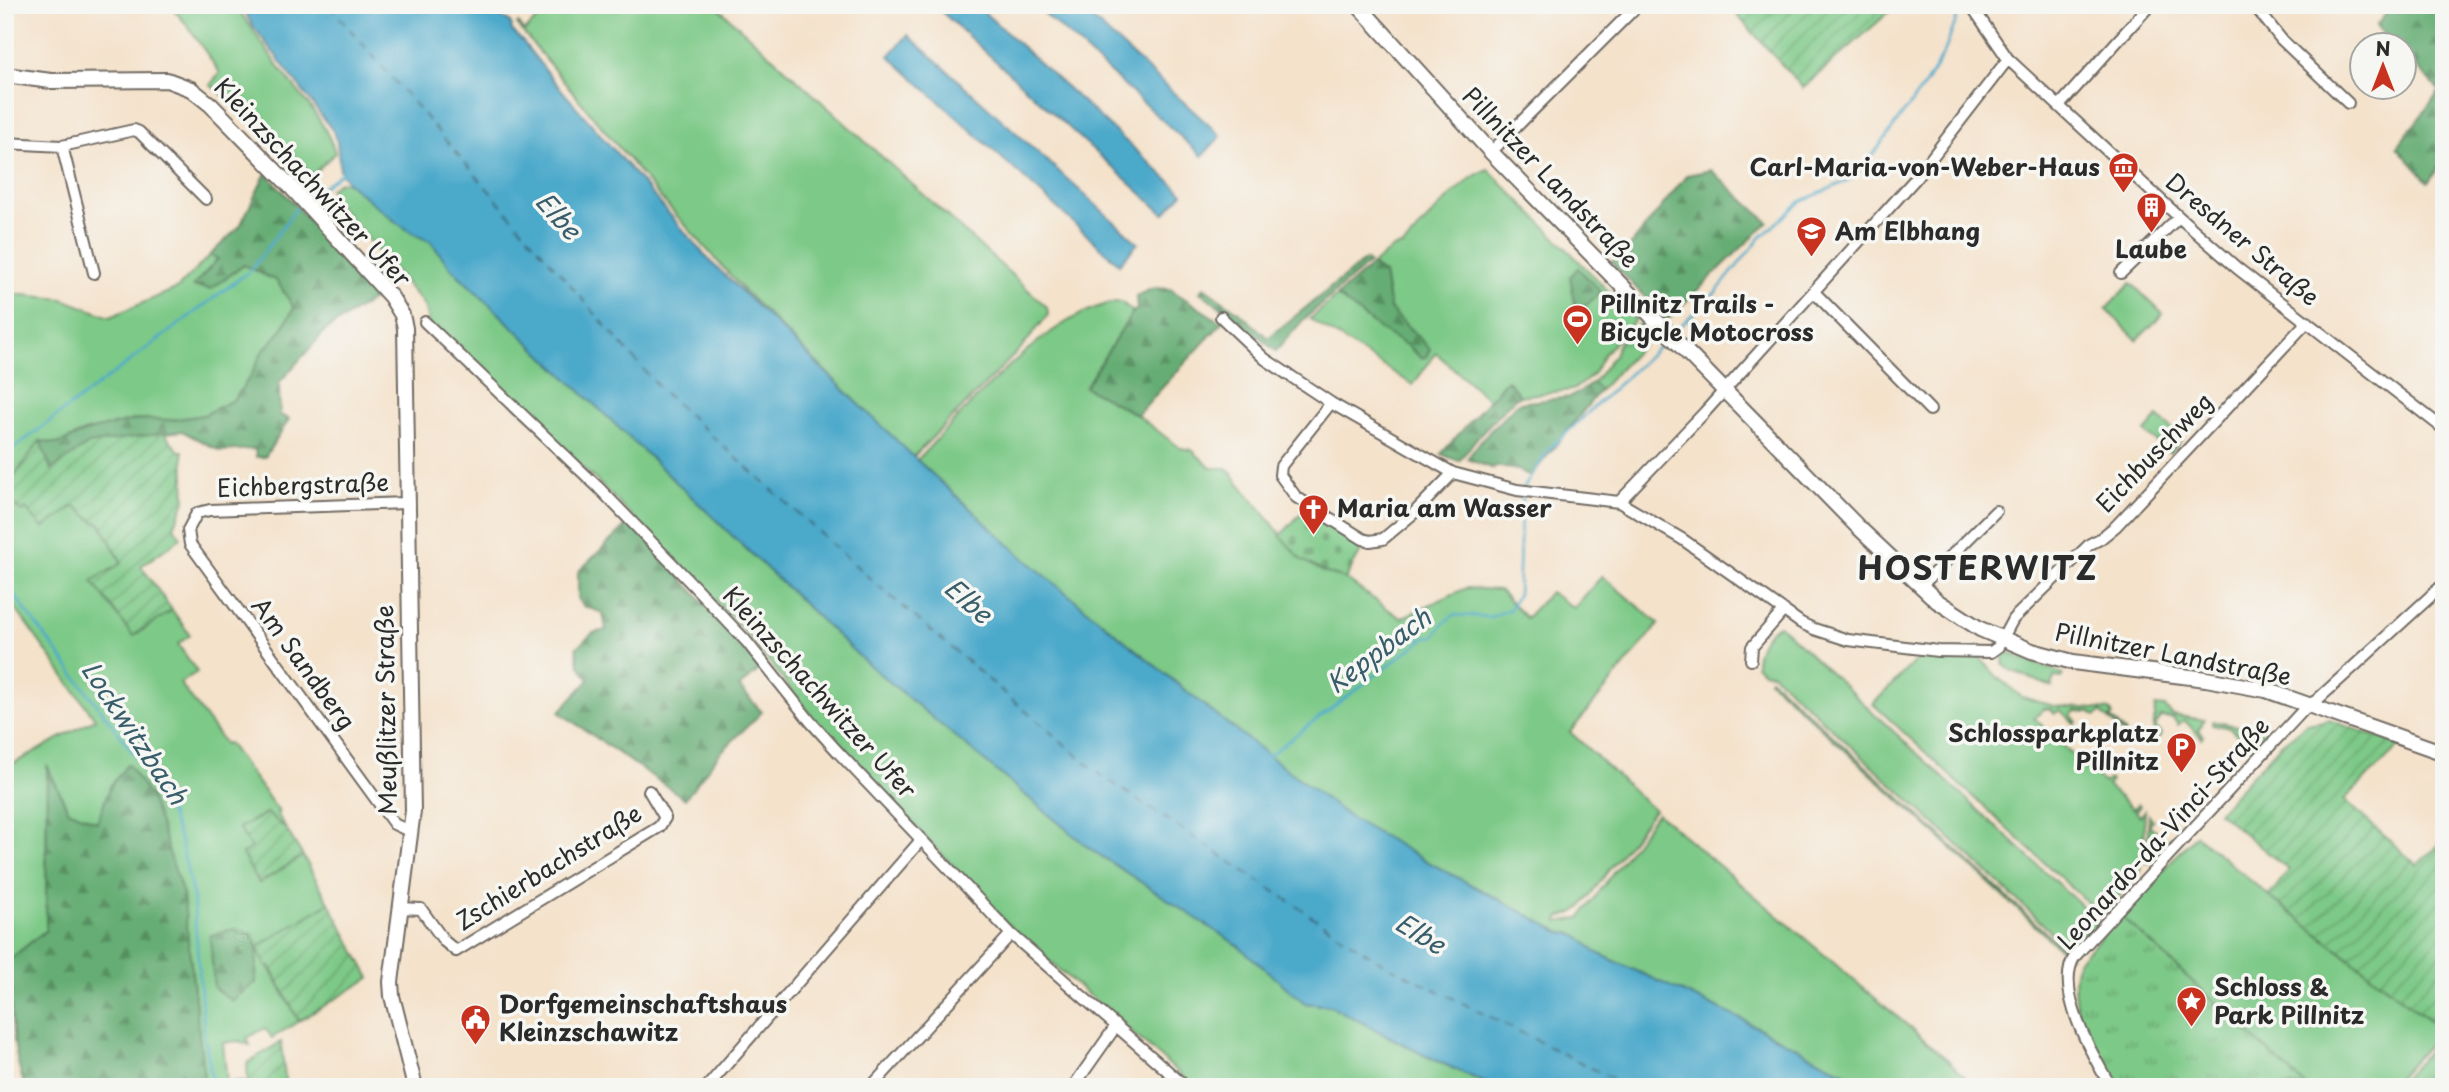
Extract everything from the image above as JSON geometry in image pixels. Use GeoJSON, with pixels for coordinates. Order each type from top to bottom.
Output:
{"type":"FeatureCollection","features":[{"type":"Feature","properties":{"kind":"main road","name":"Pillnitzer Landstraße"},"geometry":{"type":"LineString","coordinates":[[1359,5],[1491,152],[1857,526],[1937,601],[1965,620],[2003,639],[2073,662],[2206,679],[2266,690],[2444,753]]}},
{"type":"Feature","properties":{"kind":"main road","name":"Kleinzschachwitzer Ufer"},"geometry":{"type":"LineString","coordinates":[[5,75],[70,81],[159,80],[183,85],[211,105],[391,297],[402,315],[405,328]]}},
{"type":"Feature","properties":{"kind":"main road","name":"Meußlitzer Straße"},"geometry":{"type":"LineString","coordinates":[[405,328],[413,811],[393,966],[392,996],[415,1087]]}},
{"type":"Feature","properties":{"kind":"street"},"geometry":{"type":"LineString","coordinates":[[1491,152],[1638,5]]}},
{"type":"Feature","properties":{"kind":"street","name":"Dresdner Straße"},"geometry":{"type":"LineString","coordinates":[[1971,5],[2008,59],[2179,217],[2236,268],[2444,429]]}},
{"type":"Feature","properties":{"kind":"street"},"geometry":{"type":"LineString","coordinates":[[2059,106],[2150,5]]}},
{"type":"Feature","properties":{"kind":"street"},"geometry":{"type":"LineString","coordinates":[[2253,5],[2281,39],[2348,103]]}},
{"type":"Feature","properties":{"kind":"street"},"geometry":{"type":"LineString","coordinates":[[1619,502],[1916,178],[2008,59]]}},
{"type":"Feature","properties":{"kind":"street"},"geometry":{"type":"LineString","coordinates":[[5,144],[62,146],[129,131],[139,132],[206,200]]}},
{"type":"Feature","properties":{"kind":"street"},"geometry":{"type":"LineString","coordinates":[[62,146],[94,273]]}},
{"type":"Feature","properties":{"kind":"street"},"geometry":{"type":"LineString","coordinates":[[2121,273],[2179,217]]}},
{"type":"Feature","properties":{"kind":"street"},"geometry":{"type":"LineString","coordinates":[[1814,292],[1930,410]]}},
{"type":"Feature","properties":{"kind":"street"},"geometry":{"type":"LineString","coordinates":[[1221,317],[1265,359],[1331,402],[1453,473],[1522,491],[1619,502],[1682,539],[1814,629],[1848,640],[1938,651],[1991,652],[2003,639]]}},
{"type":"Feature","properties":{"kind":"street","name":"Kleinzschachwitzer Ufer"},"geometry":{"type":"LineString","coordinates":[[425,322],[598,486],[682,573],[746,641],[824,737],[1011,934],[1186,1087]]}},
{"type":"Feature","properties":{"kind":"street","name":"Eichbuschweg"},"geometry":{"type":"LineString","coordinates":[[2003,639],[2013,619],[2090,544],[2116,526],[2307,323]]}},
{"type":"Feature","properties":{"kind":"street"},"geometry":{"type":"LineString","coordinates":[[1331,402],[1281,466],[1280,475],[1296,497],[1363,539],[1383,539],[1414,513],[1453,473]]}},
{"type":"Feature","properties":{"kind":"street","name":"Eichbergstraße"},"geometry":{"type":"LineString","coordinates":[[202,511],[406,503]]}},
{"type":"Feature","properties":{"kind":"street","name":"Am Sandberg"},"geometry":{"type":"LineString","coordinates":[[202,511],[197,513],[188,530],[190,544],[394,824],[411,832]]}},
{"type":"Feature","properties":{"kind":"street"},"geometry":{"type":"LineString","coordinates":[[1921,586],[1996,511]]}},
{"type":"Feature","properties":{"kind":"street","name":"Leonardo-da-Vinci-Straße"},"geometry":{"type":"LineString","coordinates":[[2111,1087],[2092,1054],[2074,1010],[2070,963],[2308,705],[2317,700],[2444,584]]}},
{"type":"Feature","properties":{"kind":"street"},"geometry":{"type":"LineString","coordinates":[[1751,660],[1752,647],[1784,610]]}},
{"type":"Feature","properties":{"kind":"street","name":"Zschierbachstraße"},"geometry":{"type":"LineString","coordinates":[[400,908],[421,909],[444,941],[456,951],[659,827],[665,818],[649,791]]}},
{"type":"Feature","properties":{"kind":"street"},"geometry":{"type":"LineString","coordinates":[[707,1087],[921,840]]}},
{"type":"Feature","properties":{"kind":"street"},"geometry":{"type":"LineString","coordinates":[[871,1087],[1011,934]]}},
{"type":"Feature","properties":{"kind":"street"},"geometry":{"type":"LineString","coordinates":[[1073,1087],[1116,1026]]}},
{"type":"Feature","properties":{"kind":"green space"},"geometry":{"type":"Polygon","coordinates":[[[170,5],[241,5],[241,13],[321,122],[335,153],[312,175],[263,127],[210,85],[220,73],[170,5]]]}},
{"type":"Feature","properties":{"kind":"green space"},"geometry":{"type":"Polygon","coordinates":[[[551,5],[715,5],[1047,307],[1048,315],[1023,346],[913,457],[745,292],[660,197],[517,25],[518,23],[525,31],[551,5]]]}},
{"type":"Feature","properties":{"kind":"green space"},"geometry":{"type":"Polygon","coordinates":[[[1728,5],[1897,5],[1803,88],[1728,5]]]}},
{"type":"Feature","properties":{"kind":"green space"},"geometry":{"type":"Polygon","coordinates":[[[2393,5],[2444,5],[2444,161],[2428,182],[2397,147],[2440,91],[2418,68],[2418,32],[2382,32],[2376,26],[2393,5]]]}},
{"type":"Feature","properties":{"kind":"green space"},"geometry":{"type":"Polygon","coordinates":[[[1488,169],[1636,319],[1604,354],[1594,373],[1572,390],[1520,396],[1507,380],[1489,400],[1436,353],[1413,385],[1310,319],[1337,296],[1421,358],[1430,349],[1390,309],[1384,274],[1372,265],[1393,248],[1403,246],[1455,192],[1488,169]]]}},
{"type":"Feature","properties":{"kind":"green space"},"geometry":{"type":"Polygon","coordinates":[[[1711,170],[1768,222],[1667,320],[1611,262],[1623,255],[1687,175],[1711,170]]]}},
{"type":"Feature","properties":{"kind":"green space"},"geometry":{"type":"Polygon","coordinates":[[[266,173],[379,296],[326,330],[279,383],[280,415],[289,419],[265,457],[256,457],[255,449],[220,451],[182,431],[89,444],[51,470],[40,441],[58,444],[87,431],[139,419],[171,420],[204,415],[233,400],[251,376],[262,352],[281,331],[294,308],[277,281],[244,265],[211,289],[193,286],[218,259],[210,255],[240,226],[266,173]]]}},
{"type":"Feature","properties":{"kind":"green space"},"geometry":{"type":"Polygon","coordinates":[[[339,182],[347,182],[396,222],[430,241],[451,268],[862,659],[1089,848],[1237,945],[1305,1003],[1331,1006],[1422,1054],[1494,1087],[1195,1087],[1013,930],[814,719],[751,639],[695,579],[598,482],[428,324],[426,310],[421,301],[333,199],[330,189],[339,182]]]}},
{"type":"Feature","properties":{"kind":"green space"},"geometry":{"type":"Polygon","coordinates":[[[210,255],[219,258],[194,287],[211,289],[244,265],[277,281],[294,308],[281,331],[262,352],[251,376],[233,400],[204,415],[171,420],[139,419],[87,431],[58,444],[40,441],[5,489],[5,293],[63,299],[110,317],[178,288],[210,255]]]}},
{"type":"Feature","properties":{"kind":"green space"},"geometry":{"type":"Polygon","coordinates":[[[1365,260],[1369,263],[1303,320],[1276,351],[1200,292],[1204,287],[1240,313],[1268,338],[1365,260]]]}},
{"type":"Feature","properties":{"kind":"green space"},"geometry":{"type":"Polygon","coordinates":[[[1372,265],[1384,274],[1390,309],[1430,349],[1426,357],[1421,358],[1337,296],[1372,265]]]}},
{"type":"Feature","properties":{"kind":"green space"},"geometry":{"type":"Polygon","coordinates":[[[1578,268],[1601,292],[1577,313],[1570,277],[1578,268]]]}},
{"type":"Feature","properties":{"kind":"green space"},"geometry":{"type":"Polygon","coordinates":[[[2131,283],[2163,314],[2137,340],[2106,309],[2131,283]]]}},
{"type":"Feature","properties":{"kind":"green space"},"geometry":{"type":"Polygon","coordinates":[[[1154,288],[1170,289],[1222,323],[1137,415],[1085,387],[1137,309],[1136,296],[1154,288]]]}},
{"type":"Feature","properties":{"kind":"green space"},"geometry":{"type":"Polygon","coordinates":[[[1121,302],[1133,312],[1086,387],[1137,415],[1180,448],[1192,450],[1211,468],[1227,468],[1301,559],[1324,572],[1345,579],[1401,618],[1466,588],[1499,590],[1526,618],[1550,592],[1574,608],[1602,576],[1659,624],[1570,732],[1654,810],[1581,907],[1573,913],[1559,917],[1558,922],[1580,918],[1657,813],[1947,1059],[1975,1087],[1872,1087],[1743,1020],[1595,952],[1576,935],[1560,932],[1349,817],[1207,708],[1026,560],[917,460],[983,391],[1035,344],[1089,310],[1121,302]]]}},
{"type":"Feature","properties":{"kind":"green space"},"geometry":{"type":"Polygon","coordinates":[[[1640,323],[1652,335],[1600,390],[1593,383],[1614,355],[1618,344],[1640,323]]]}},
{"type":"Feature","properties":{"kind":"green space"},"geometry":{"type":"Polygon","coordinates":[[[1507,380],[1520,396],[1480,434],[1459,461],[1441,454],[1507,380]]]}},
{"type":"Feature","properties":{"kind":"green space"},"geometry":{"type":"Polygon","coordinates":[[[1593,383],[1600,390],[1531,476],[1518,470],[1495,466],[1494,469],[1467,459],[1483,438],[1518,403],[1571,397],[1593,383]]]}},
{"type":"Feature","properties":{"kind":"green space"},"geometry":{"type":"Polygon","coordinates":[[[2158,417],[2183,438],[2170,453],[2145,432],[2158,417]]]}},
{"type":"Feature","properties":{"kind":"green space"},"geometry":{"type":"Polygon","coordinates":[[[164,433],[179,451],[183,451],[185,501],[174,527],[181,538],[141,566],[172,610],[133,636],[92,581],[122,563],[100,523],[75,506],[43,528],[26,509],[22,512],[5,495],[5,489],[40,441],[51,470],[89,444],[164,433]]]}},
{"type":"Feature","properties":{"kind":"green space"},"geometry":{"type":"Polygon","coordinates":[[[5,495],[22,512],[26,508],[75,506],[100,523],[122,563],[93,581],[134,636],[172,610],[190,635],[178,644],[197,672],[180,683],[279,812],[277,813],[286,829],[266,813],[239,828],[251,848],[242,854],[259,883],[303,856],[329,903],[257,947],[299,1021],[272,1038],[265,1028],[247,1038],[250,1045],[239,1041],[223,1043],[227,1082],[243,1081],[243,1087],[205,1087],[183,895],[150,797],[111,785],[97,822],[68,810],[47,767],[46,930],[9,960],[5,768],[95,719],[5,594],[5,495]],[[231,929],[210,936],[256,982],[257,947],[252,934],[231,929]]]}},
{"type":"Feature","properties":{"kind":"green space"},"geometry":{"type":"Polygon","coordinates":[[[1306,508],[1364,546],[1345,579],[1324,572],[1301,559],[1280,536],[1306,508]]]}},
{"type":"Feature","properties":{"kind":"green space"},"geometry":{"type":"Polygon","coordinates":[[[630,522],[739,641],[760,669],[739,687],[762,712],[719,754],[685,799],[559,712],[589,680],[579,664],[576,648],[593,633],[606,630],[603,613],[583,606],[578,598],[578,572],[630,522]]]}},
{"type":"Feature","properties":{"kind":"green space"},"geometry":{"type":"Polygon","coordinates":[[[1779,625],[2100,923],[2073,952],[1772,673],[1763,672],[1756,665],[1762,642],[1769,632],[1779,625]]]}},
{"type":"Feature","properties":{"kind":"green space"},"geometry":{"type":"Polygon","coordinates":[[[1923,653],[1978,655],[1997,677],[2022,697],[2054,706],[2110,710],[2113,716],[2110,718],[2126,733],[2125,735],[2101,712],[2096,716],[2090,712],[2075,711],[2071,715],[2077,722],[2075,724],[2060,710],[2054,714],[2050,709],[2044,709],[2034,718],[2057,739],[2062,734],[2065,736],[2059,742],[2078,759],[2083,754],[2085,756],[2081,762],[2104,783],[2109,779],[2111,781],[2107,786],[2133,809],[2138,804],[2140,806],[2135,811],[2140,816],[2145,811],[2141,871],[2102,916],[1873,704],[1923,653]]]}},
{"type":"Feature","properties":{"kind":"green space"},"geometry":{"type":"Polygon","coordinates":[[[2008,653],[2063,674],[2062,678],[2054,677],[2052,687],[2010,670],[2003,664],[2004,656],[2008,653]]]}},
{"type":"Feature","properties":{"kind":"green space"},"geometry":{"type":"Polygon","coordinates":[[[1770,678],[2070,955],[2069,957],[1769,680],[1770,678]]]}},
{"type":"Feature","properties":{"kind":"green space"},"geometry":{"type":"Polygon","coordinates":[[[2155,706],[2165,707],[2172,715],[2204,720],[2199,730],[2204,736],[2202,738],[2184,720],[2178,725],[2173,718],[2160,717],[2155,727],[2162,734],[2157,739],[2153,736],[2155,706]]]}},
{"type":"Feature","properties":{"kind":"green space"},"geometry":{"type":"Polygon","coordinates":[[[2329,720],[2401,745],[2344,800],[2417,865],[2444,840],[2444,1022],[2439,1027],[2269,896],[2289,870],[2218,812],[2280,745],[2307,724],[2329,720]]]}},
{"type":"Feature","properties":{"kind":"green space"},"geometry":{"type":"Polygon","coordinates":[[[2212,721],[2268,732],[2269,735],[2250,756],[2253,749],[2243,740],[2237,744],[2241,738],[2230,728],[2212,724],[2212,721]]]}},
{"type":"Feature","properties":{"kind":"green space"},"geometry":{"type":"Polygon","coordinates":[[[128,764],[150,797],[183,895],[205,1087],[25,1087],[16,1056],[9,960],[46,930],[47,765],[68,810],[97,822],[111,785],[128,764]]]}},
{"type":"Feature","properties":{"kind":"green space"},"geometry":{"type":"Polygon","coordinates":[[[267,813],[286,829],[303,856],[259,883],[242,854],[251,848],[239,828],[267,813]]]}},
{"type":"Feature","properties":{"kind":"green space"},"geometry":{"type":"Polygon","coordinates":[[[2149,815],[2153,820],[2149,825],[2166,841],[2172,836],[2173,838],[2150,863],[2146,862],[2149,815]]]}},
{"type":"Feature","properties":{"kind":"green space"},"geometry":{"type":"Polygon","coordinates":[[[2196,835],[2269,896],[2438,1027],[2444,1022],[2444,1028],[2389,1087],[2307,1087],[2121,916],[2196,835]]]}},
{"type":"Feature","properties":{"kind":"green space"},"geometry":{"type":"Polygon","coordinates":[[[329,903],[370,978],[299,1021],[257,947],[329,903]]]}},
{"type":"Feature","properties":{"kind":"green space","name":"Schloss & Park Pillnitz"},"geometry":{"type":"Polygon","coordinates":[[[2121,916],[2307,1087],[2116,1087],[2083,1027],[2074,977],[2078,961],[2121,916]]]}},
{"type":"Feature","properties":{"kind":"green space"},"geometry":{"type":"Polygon","coordinates":[[[231,929],[252,934],[257,947],[256,982],[232,1001],[214,988],[210,936],[231,929]]]}},
{"type":"Feature","properties":{"kind":"green space"},"geometry":{"type":"Polygon","coordinates":[[[2444,1034],[2444,1087],[2395,1087],[2444,1034]]]}},
{"type":"Feature","properties":{"kind":"green space"},"geometry":{"type":"Polygon","coordinates":[[[281,1042],[286,1087],[243,1087],[243,1083],[248,1082],[247,1063],[281,1042]]]}},
{"type":"Feature","properties":{"kind":"water","name":"Elbe"},"geometry":{"type":"Polygon","coordinates":[[[242,5],[495,5],[554,81],[710,261],[917,460],[1026,560],[1207,708],[1349,817],[1560,932],[1576,936],[1595,952],[1743,1020],[1872,1087],[1494,1087],[1422,1054],[1331,1006],[1305,1003],[1237,945],[1089,848],[862,659],[451,268],[430,241],[396,222],[347,182],[340,170],[333,131],[251,23],[242,5]]]}},
{"type":"Feature","properties":{"kind":"water"},"geometry":{"type":"Polygon","coordinates":[[[934,5],[976,5],[1183,193],[1164,214],[934,5]]]}},
{"type":"Feature","properties":{"kind":"water"},"geometry":{"type":"Polygon","coordinates":[[[1035,5],[1077,5],[1221,136],[1202,156],[1035,5]]]}},
{"type":"Feature","properties":{"kind":"water"},"geometry":{"type":"Polygon","coordinates":[[[908,35],[1138,243],[1119,264],[889,56],[908,35]]]}},
{"type":"Feature","properties":{"kind":"waterway","name":"Keppbach"},"geometry":{"type":"LineString","coordinates":[[1675,331],[1717,291],[1760,238],[1800,202],[1849,180],[1861,171],[1926,83],[1944,53],[1961,7]]}},
{"type":"Feature","properties":{"kind":"waterway","name":"Lockwitzbach"},"geometry":{"type":"LineString","coordinates":[[309,198],[342,172]]}},
{"type":"Feature","properties":{"kind":"waterway","name":"Lockwitzbach"},"geometry":{"type":"LineString","coordinates":[[5,455],[251,270],[298,206]]}},
{"type":"Feature","properties":{"kind":"waterway","name":"Keppbach"},"geometry":{"type":"LineString","coordinates":[[1523,489],[1548,450],[1668,338]]}},
{"type":"Feature","properties":{"kind":"waterway","name":"Keppbach"},"geometry":{"type":"LineString","coordinates":[[1268,756],[1426,637],[1434,636],[1454,615],[1491,617],[1510,609],[1518,594],[1522,495]]}},
{"type":"Feature","properties":{"kind":"waterway","name":"Lockwitzbach"},"geometry":{"type":"LineString","coordinates":[[5,583],[123,739],[159,791],[171,816],[181,843],[193,896],[204,1032],[213,1087]]}},
{"type":"Feature","properties":{"kind":"waterway"},"geometry":{"type":"LineString","coordinates":[[2432,1087],[2436,1082],[2444,1081]]}},
{"type":"Feature","properties":{"kind":"ferry route"},"geometry":{"type":"LineString","coordinates":[[329,5],[661,390],[882,589],[1102,776],[1379,961],[1629,1087]]}},
{"type":"Feature","properties":{"kind":"place","name":"Carl-Maria-von-Weber-Haus"},"geometry":{"type":"Point","coordinates":[2123,195]}},
{"type":"Feature","properties":{"kind":"place","name":"Laube"},"geometry":{"type":"Point","coordinates":[2151,235]}},
{"type":"Feature","properties":{"kind":"place","name":"Am Elbhang"},"geometry":{"type":"Point","coordinates":[1812,259]}},
{"type":"Feature","properties":{"kind":"place","name":"Pillnitz Trails - Bicycle Motocross"},"geometry":{"type":"Point","coordinates":[1577,346]}},
{"type":"Feature","properties":{"kind":"place","name":"Maria am Wasser"},"geometry":{"type":"Point","coordinates":[1314,536]}},
{"type":"Feature","properties":{"kind":"place","name":"Schlossparkplatz Pillnitz"},"geometry":{"type":"Point","coordinates":[2182,775]}},
{"type":"Feature","properties":{"kind":"place","name":"Schloss & Park Pillnitz"},"geometry":{"type":"Point","coordinates":[2191,1029]}},
{"type":"Feature","properties":{"kind":"place","name":"Dorfgemeinschaftshaus Kleinzschawitz"},"geometry":{"type":"Point","coordinates":[476,1046]}},
{"type":"Feature","properties":{"kind":"district","name":"HOSTERWITZ"},"geometry":{"type":"Point","coordinates":[1978,569]}}]}
